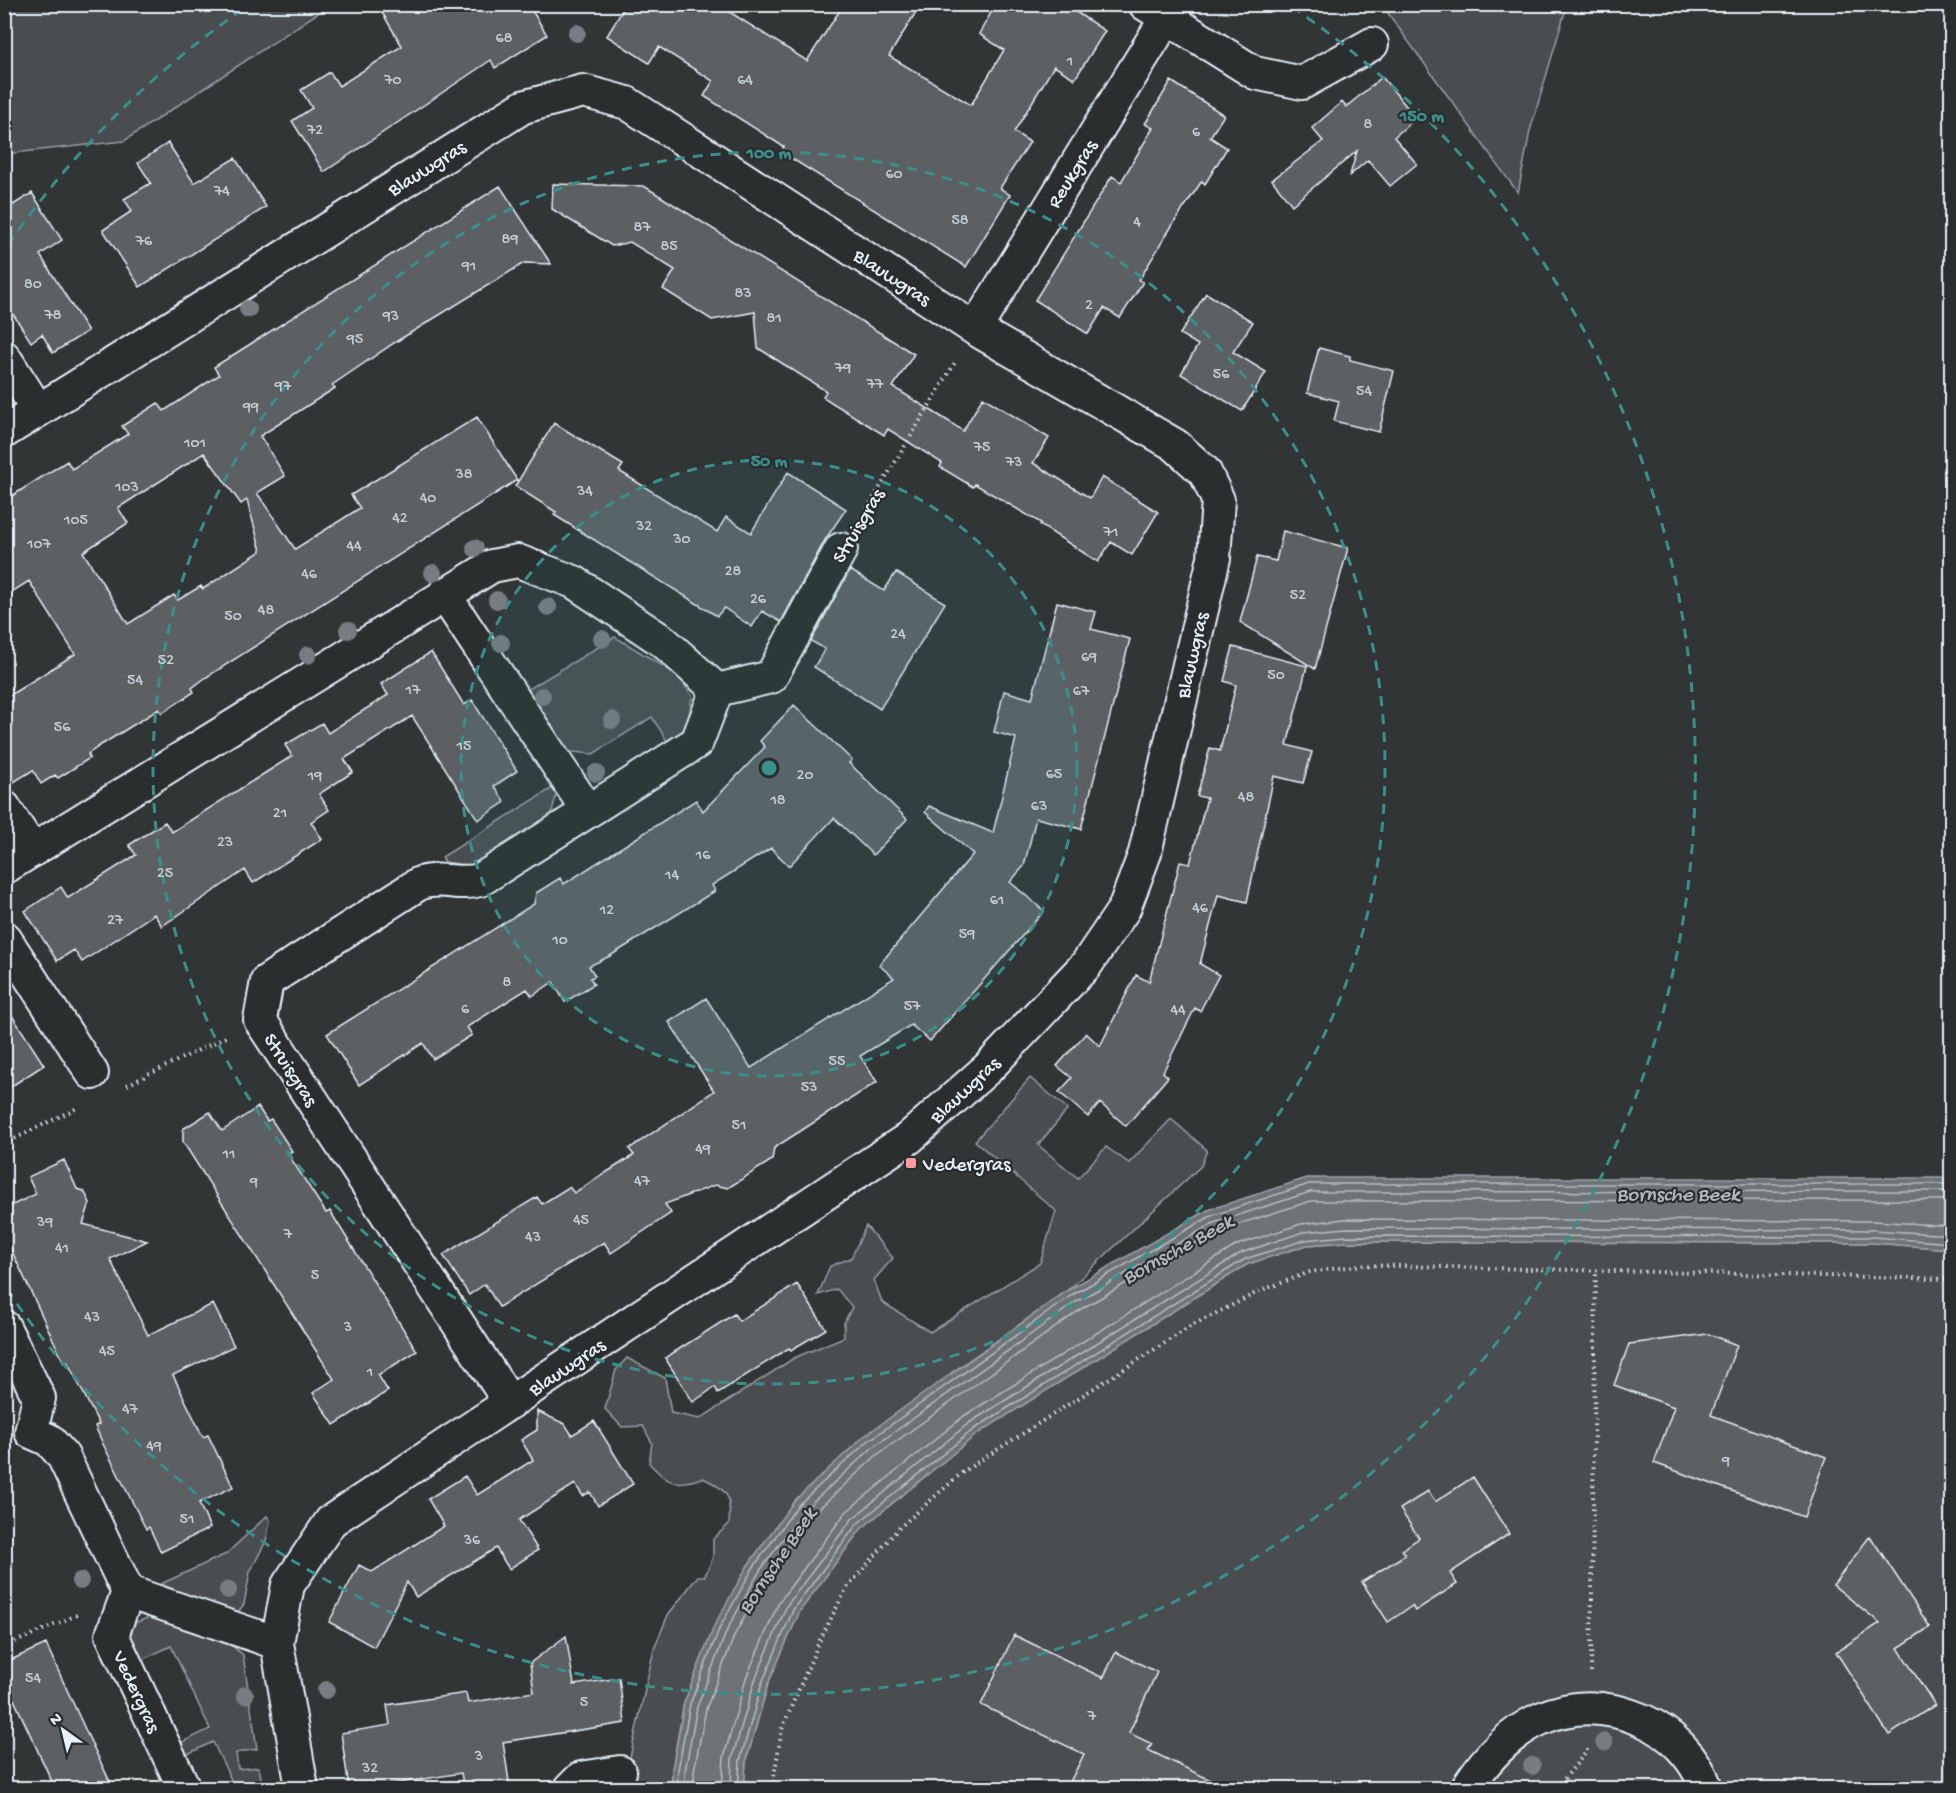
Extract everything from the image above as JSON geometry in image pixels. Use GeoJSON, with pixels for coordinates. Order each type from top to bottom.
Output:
{"type":"FeatureCollection","features":[{"type":"Feature","properties":{"kind":"street","name":"Reukgras"},"geometry":{"type":"LineString","coordinates":[[975,328],[1156,11],[1255,73],[1302,83],[1372,44]]}},
{"type":"Feature","properties":{"kind":"street","name":"Blauwgras"},"geometry":{"type":"LineString","coordinates":[[4,432],[523,107],[583,91],[627,103],[975,328],[1175,446],[1205,472],[1218,500],[1211,570],[1145,853],[1124,909],[1078,973],[988,1068],[909,1138],[331,1521],[288,1586],[277,1643],[302,1788]]}},
{"type":"Feature","properties":{"kind":"street"},"geometry":{"type":"LineString","coordinates":[[4,357],[38,410]]}},
{"type":"Feature","properties":{"kind":"street","name":"Struisgras"},"geometry":{"type":"LineString","coordinates":[[510,1403],[260,1020],[267,981],[420,883],[437,878],[465,884],[480,880],[697,742],[717,690],[771,677],[841,549]]}},
{"type":"Feature","properties":{"kind":"street"},"geometry":{"type":"LineString","coordinates":[[4,868],[492,566],[518,561],[574,582],[664,642],[717,690]]}},
{"type":"Feature","properties":{"kind":"street"},"geometry":{"type":"LineString","coordinates":[[444,594],[588,812]]}},
{"type":"Feature","properties":{"kind":"street"},"geometry":{"type":"LineString","coordinates":[[4,807],[32,850]]}},
{"type":"Feature","properties":{"kind":"street"},"geometry":{"type":"LineString","coordinates":[[4,937],[92,1073]]}},
{"type":"Feature","properties":{"kind":"street"},"geometry":{"type":"LineString","coordinates":[[4,1327],[39,1398],[18,1432],[49,1440],[63,1456],[128,1592],[277,1643]]}},
{"type":"Feature","properties":{"kind":"street","name":"Vedergras"},"geometry":{"type":"LineString","coordinates":[[128,1592],[112,1635],[184,1788]]}},
{"type":"Feature","properties":{"kind":"street"},"geometry":{"type":"LineString","coordinates":[[1467,1788],[1499,1745],[1531,1724],[1560,1711],[1589,1706],[1630,1715],[1656,1726],[1678,1743],[1702,1777],[1706,1788]]}},
{"type":"Feature","properties":{"kind":"street"},"geometry":{"type":"LineString","coordinates":[[571,1788],[581,1778],[620,1772]]}},
{"type":"Feature","properties":{"kind":"path","name":"Struisgras"},"geometry":{"type":"LineString","coordinates":[[841,549],[975,328]]}},
{"type":"Feature","properties":{"kind":"path"},"geometry":{"type":"LineString","coordinates":[[123,1087],[260,1020]]}},
{"type":"Feature","properties":{"kind":"path"},"geometry":{"type":"LineString","coordinates":[[4,1144],[83,1106]]}},
{"type":"Feature","properties":{"kind":"path"},"geometry":{"type":"LineString","coordinates":[[772,1788],[782,1729],[819,1642],[846,1589],[898,1529],[964,1470],[1193,1325],[1260,1291],[1310,1272],[1362,1265],[1952,1279]]}},
{"type":"Feature","properties":{"kind":"path"},"geometry":{"type":"LineString","coordinates":[[1557,1788],[1587,1751],[1596,1270]]}},
{"type":"Feature","properties":{"kind":"path"},"geometry":{"type":"LineString","coordinates":[[4,1647],[78,1613],[89,1634],[112,1635]]}},
{"type":"Feature","properties":{"kind":"shaded area"},"geometry":{"type":"Polygon","coordinates":[[[4,5],[330,5],[124,141],[5,154],[4,5]]]}},
{"type":"Feature","properties":{"kind":"shaded area"},"geometry":{"type":"Polygon","coordinates":[[[1382,5],[1567,5],[1530,131],[1518,193],[1382,5]]]}},
{"type":"Feature","properties":{"kind":"shaded area"},"geometry":{"type":"Polygon","coordinates":[[[615,637],[678,675],[692,696],[687,730],[669,744],[652,717],[593,754],[563,751],[527,690],[615,637]]]}},
{"type":"Feature","properties":{"kind":"shaded area"},"geometry":{"type":"Polygon","coordinates":[[[554,787],[557,792],[551,816],[471,866],[445,862],[442,857],[554,787]]]}},
{"type":"Feature","properties":{"kind":"shaded area"},"geometry":{"type":"Polygon","coordinates":[[[1030,1078],[1068,1109],[1038,1145],[1078,1178],[1106,1147],[1129,1163],[1171,1119],[1207,1150],[1201,1166],[1068,1290],[951,1373],[684,1703],[672,1770],[672,1788],[620,1788],[625,1762],[629,1762],[654,1649],[668,1615],[698,1576],[705,1576],[713,1557],[713,1539],[729,1524],[730,1514],[729,1500],[718,1486],[703,1478],[678,1483],[662,1476],[649,1463],[652,1443],[643,1426],[622,1427],[605,1409],[616,1370],[627,1358],[665,1378],[671,1413],[700,1419],[794,1358],[844,1337],[844,1323],[852,1307],[837,1289],[818,1295],[830,1266],[851,1258],[866,1226],[893,1258],[874,1280],[882,1302],[930,1332],[1040,1263],[1056,1211],[975,1141],[1030,1078]]]}},
{"type":"Feature","properties":{"kind":"shaded area"},"geometry":{"type":"Polygon","coordinates":[[[1346,1242],[1873,1243],[1951,1249],[1951,1788],[744,1788],[746,1762],[768,1684],[800,1610],[861,1529],[977,1434],[1248,1264],[1307,1245],[1346,1242]]]}},
{"type":"Feature","properties":{"kind":"shaded area"},"geometry":{"type":"Polygon","coordinates":[[[267,1516],[270,1521],[266,1541],[250,1572],[244,1604],[239,1611],[231,1614],[161,1584],[226,1554],[267,1516]]]}},
{"type":"Feature","properties":{"kind":"shaded area"},"geometry":{"type":"Polygon","coordinates":[[[149,1617],[231,1645],[243,1655],[257,1749],[236,1753],[238,1769],[259,1767],[263,1788],[235,1788],[213,1742],[183,1756],[178,1744],[210,1729],[171,1646],[139,1661],[127,1636],[130,1625],[149,1617]]]}},
{"type":"Feature","properties":{"kind":"water","name":"Bornsche Beek"},"geometry":{"type":"Polygon","coordinates":[[[1307,1178],[1951,1178],[1951,1249],[1873,1243],[1346,1242],[1307,1245],[1248,1264],[977,1434],[861,1529],[800,1611],[768,1684],[746,1762],[744,1788],[672,1788],[672,1770],[684,1703],[715,1624],[748,1565],[794,1501],[863,1437],[1068,1290],[1208,1210],[1307,1178]]]}},
{"type":"Feature","properties":{"kind":"building"},"geometry":{"type":"Polygon","coordinates":[[[377,4],[528,4],[547,35],[495,68],[491,60],[324,172],[292,121],[312,108],[301,90],[330,72],[339,86],[402,46],[377,4]]]}},
{"type":"Feature","properties":{"kind":"building"},"geometry":{"type":"Polygon","coordinates":[[[626,4],[717,4],[807,61],[844,4],[921,4],[889,56],[971,105],[1004,50],[979,34],[996,4],[1064,4],[1105,31],[1075,79],[1054,66],[1014,132],[1030,142],[1000,188],[1010,195],[966,267],[781,152],[784,147],[704,96],[713,81],[659,47],[649,63],[607,36],[626,4]]]}},
{"type":"Feature","properties":{"kind":"building"},"geometry":{"type":"Polygon","coordinates":[[[1382,77],[1416,118],[1394,137],[1417,164],[1390,186],[1368,160],[1350,175],[1357,151],[1292,205],[1272,180],[1323,141],[1312,128],[1342,102],[1346,107],[1382,77]]]}},
{"type":"Feature","properties":{"kind":"building"},"geometry":{"type":"Polygon","coordinates":[[[1171,81],[1224,115],[1210,137],[1227,148],[1205,184],[1202,181],[1173,224],[1139,280],[1143,282],[1120,318],[1104,308],[1088,334],[1035,300],[1112,176],[1121,182],[1153,128],[1145,124],[1171,81]]]}},
{"type":"Feature","properties":{"kind":"building"},"geometry":{"type":"Polygon","coordinates":[[[168,143],[194,183],[235,158],[266,207],[140,287],[103,230],[132,211],[124,199],[151,183],[138,163],[168,143]]]}},
{"type":"Feature","properties":{"kind":"building"},"geometry":{"type":"Polygon","coordinates":[[[553,184],[644,186],[914,354],[893,387],[963,431],[983,397],[1049,438],[1033,463],[1090,498],[1102,477],[1158,512],[1132,555],[1111,542],[1098,562],[1040,525],[1041,523],[975,484],[973,487],[940,467],[942,463],[888,429],[884,435],[823,397],[826,391],[758,348],[755,312],[712,320],[663,289],[675,270],[630,242],[612,246],[552,209],[553,184]]]}},
{"type":"Feature","properties":{"kind":"building"},"geometry":{"type":"Polygon","coordinates":[[[500,186],[551,264],[524,263],[394,343],[332,385],[335,388],[260,436],[285,476],[257,493],[295,549],[360,508],[351,495],[477,417],[517,480],[205,678],[192,688],[194,692],[162,713],[159,709],[101,745],[88,754],[90,758],[58,778],[55,775],[41,784],[33,770],[4,788],[4,699],[75,654],[29,581],[4,597],[4,501],[67,461],[72,469],[128,434],[122,426],[158,403],[164,411],[219,375],[214,367],[500,186]],[[204,453],[118,508],[128,523],[83,552],[128,624],[174,595],[178,600],[201,586],[203,589],[261,551],[247,500],[241,504],[204,453]]]}},
{"type":"Feature","properties":{"kind":"building"},"geometry":{"type":"Polygon","coordinates":[[[32,193],[62,240],[40,255],[88,331],[53,353],[42,334],[31,342],[4,300],[4,198],[10,207],[32,193]]]}},
{"type":"Feature","properties":{"kind":"building"},"geometry":{"type":"Polygon","coordinates":[[[1206,293],[1253,322],[1233,352],[1266,372],[1242,411],[1181,374],[1198,345],[1180,334],[1206,293]]]}},
{"type":"Feature","properties":{"kind":"building"},"geometry":{"type":"Polygon","coordinates":[[[1319,348],[1350,356],[1350,360],[1394,371],[1379,432],[1334,421],[1339,401],[1307,393],[1319,348]]]}},
{"type":"Feature","properties":{"kind":"building"},"geometry":{"type":"Polygon","coordinates":[[[554,423],[623,465],[619,471],[717,532],[726,517],[751,533],[788,472],[846,509],[825,540],[781,622],[762,611],[752,627],[724,608],[717,616],[554,515],[556,512],[515,486],[554,423]]]}},
{"type":"Feature","properties":{"kind":"building"},"geometry":{"type":"Polygon","coordinates":[[[1283,531],[1348,548],[1315,669],[1240,622],[1257,557],[1276,561],[1283,531]]]}},
{"type":"Feature","properties":{"kind":"building"},"geometry":{"type":"Polygon","coordinates":[[[850,570],[884,591],[896,572],[945,603],[880,709],[814,667],[825,649],[811,641],[850,570]]]}},
{"type":"Feature","properties":{"kind":"building"},"geometry":{"type":"Polygon","coordinates":[[[1057,602],[1096,612],[1091,629],[1130,639],[1081,829],[1036,818],[1024,866],[1010,882],[1044,911],[930,1041],[911,1025],[860,1056],[877,1082],[774,1148],[772,1160],[728,1188],[715,1185],[665,1204],[671,1213],[611,1253],[604,1242],[499,1307],[485,1284],[469,1295],[443,1255],[537,1197],[542,1204],[569,1187],[574,1193],[634,1155],[629,1149],[714,1091],[669,1022],[706,998],[751,1068],[894,978],[879,965],[973,854],[925,812],[929,806],[993,833],[1016,738],[994,732],[1004,691],[1032,699],[1057,602]]]}},
{"type":"Feature","properties":{"kind":"building"},"geometry":{"type":"Polygon","coordinates":[[[1233,647],[1307,666],[1287,745],[1312,752],[1303,783],[1274,776],[1247,902],[1218,895],[1200,964],[1219,975],[1200,1011],[1195,1008],[1163,1072],[1168,1077],[1126,1126],[1100,1103],[1088,1117],[1059,1092],[1072,1078],[1057,1066],[1086,1033],[1100,1046],[1136,975],[1149,982],[1180,862],[1190,864],[1207,798],[1197,796],[1210,748],[1220,751],[1236,685],[1224,681],[1233,647]]]}},
{"type":"Feature","properties":{"kind":"building"},"geometry":{"type":"Polygon","coordinates":[[[431,652],[464,705],[472,700],[517,771],[494,786],[505,802],[478,820],[412,716],[344,759],[353,772],[319,794],[329,810],[311,822],[322,839],[253,883],[245,870],[162,926],[154,914],[82,962],[74,950],[57,961],[25,911],[61,887],[68,898],[136,855],[129,845],[165,822],[172,832],[292,756],[285,745],[322,723],[328,733],[388,695],[381,684],[431,652]]]}},
{"type":"Feature","properties":{"kind":"building"},"geometry":{"type":"Polygon","coordinates":[[[794,705],[852,760],[849,763],[907,819],[873,855],[834,818],[789,866],[771,848],[712,885],[715,891],[610,956],[589,966],[595,976],[590,978],[594,984],[565,1002],[553,982],[532,996],[527,989],[467,1027],[472,1035],[433,1059],[423,1043],[359,1085],[327,1034],[534,904],[536,893],[560,878],[564,884],[696,800],[703,811],[765,747],[760,741],[794,705]]]}},
{"type":"Feature","properties":{"kind":"building"},"geometry":{"type":"Polygon","coordinates":[[[4,1003],[44,1065],[4,1091],[4,1003]]]}},
{"type":"Feature","properties":{"kind":"building"},"geometry":{"type":"Polygon","coordinates":[[[258,1107],[267,1121],[271,1119],[292,1151],[288,1154],[326,1213],[330,1211],[417,1351],[378,1375],[388,1391],[334,1425],[313,1393],[334,1379],[183,1142],[183,1129],[210,1112],[222,1131],[258,1107]]]}},
{"type":"Feature","properties":{"kind":"building"},"geometry":{"type":"Polygon","coordinates":[[[64,1160],[77,1189],[84,1191],[90,1203],[83,1224],[147,1241],[110,1259],[148,1335],[213,1304],[234,1346],[173,1375],[203,1437],[208,1435],[233,1487],[199,1503],[210,1528],[161,1552],[149,1527],[146,1529],[103,1444],[95,1426],[99,1424],[67,1361],[64,1363],[4,1234],[4,1209],[36,1194],[28,1177],[64,1160]]]}},
{"type":"Feature","properties":{"kind":"building"},"geometry":{"type":"Polygon","coordinates":[[[797,1284],[826,1329],[791,1350],[789,1348],[718,1393],[715,1387],[693,1402],[665,1358],[734,1314],[739,1321],[797,1284]]]}},
{"type":"Feature","properties":{"kind":"building"},"geometry":{"type":"Polygon","coordinates":[[[1708,1334],[1737,1345],[1711,1415],[1826,1457],[1804,1517],[1654,1463],[1674,1407],[1614,1385],[1629,1344],[1708,1334]]]}},
{"type":"Feature","properties":{"kind":"building"},"geometry":{"type":"Polygon","coordinates":[[[537,1411],[565,1424],[572,1435],[594,1421],[633,1484],[598,1506],[590,1492],[583,1496],[575,1484],[519,1520],[538,1550],[509,1569],[496,1548],[416,1597],[407,1582],[374,1647],[329,1622],[359,1565],[372,1572],[444,1526],[428,1499],[465,1476],[477,1495],[533,1460],[521,1440],[537,1430],[537,1411]]]}},
{"type":"Feature","properties":{"kind":"building"},"geometry":{"type":"Polygon","coordinates":[[[1473,1477],[1509,1534],[1450,1573],[1457,1584],[1415,1611],[1412,1606],[1388,1622],[1362,1582],[1405,1555],[1402,1550],[1419,1538],[1400,1509],[1428,1491],[1435,1502],[1473,1477]]]}},
{"type":"Feature","properties":{"kind":"building"},"geometry":{"type":"Polygon","coordinates":[[[1870,1536],[1930,1627],[1898,1648],[1935,1705],[1889,1735],[1836,1652],[1880,1623],[1833,1585],[1870,1536]]]}},
{"type":"Feature","properties":{"kind":"building"},"geometry":{"type":"Polygon","coordinates":[[[1014,1635],[1103,1678],[1116,1652],[1157,1672],[1129,1733],[1152,1744],[1148,1750],[1227,1788],[1067,1788],[1084,1754],[981,1705],[1014,1635]]]}},
{"type":"Feature","properties":{"kind":"building"},"geometry":{"type":"Polygon","coordinates":[[[566,1636],[574,1685],[619,1678],[625,1723],[503,1742],[510,1788],[464,1788],[461,1773],[392,1784],[393,1788],[349,1788],[341,1733],[390,1725],[387,1705],[466,1693],[468,1703],[534,1692],[530,1663],[566,1636]]]}},
{"type":"Feature","properties":{"kind":"building"},"geometry":{"type":"Polygon","coordinates":[[[46,1644],[113,1788],[55,1788],[4,1678],[4,1663],[46,1644]]]}},
{"type":"Feature","properties":{"kind":"place","name":"Vedergras"},"geometry":{"type":"Point","coordinates":[911,1163]}}]}
